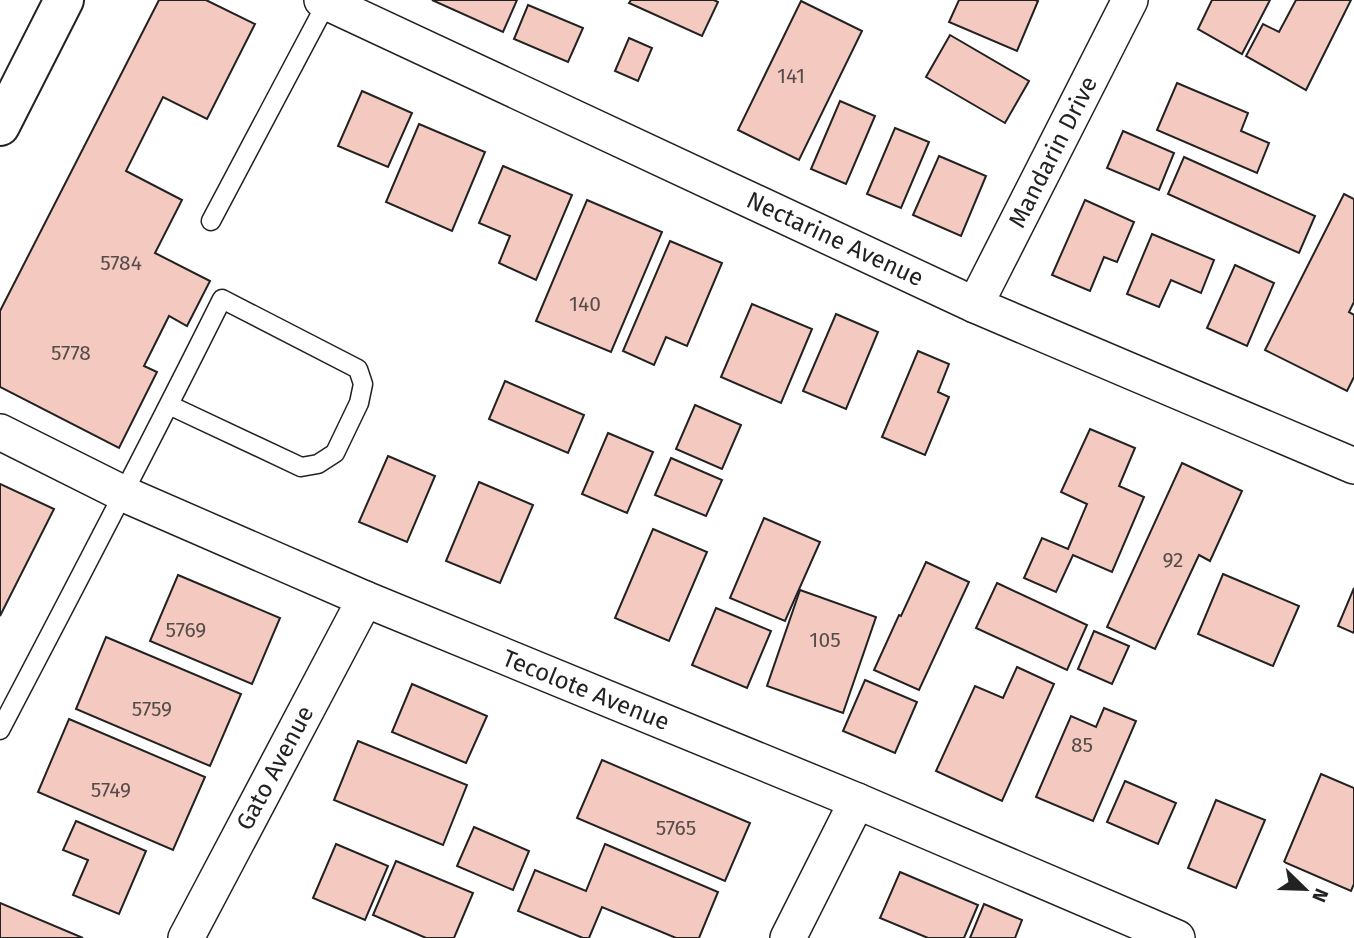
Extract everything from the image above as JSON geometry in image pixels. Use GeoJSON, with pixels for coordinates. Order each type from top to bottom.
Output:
{"type":"FeatureCollection","features":[{"type":"Feature","properties":{"kind":"main road"},"geometry":{"type":"LineString","coordinates":[[0,126],[64,0]]}},
{"type":"Feature","properties":{"kind":"street","name":"Mandarin Drive"},"geometry":{"type":"LineString","coordinates":[[975,305],[1130,0]]}},
{"type":"Feature","properties":{"kind":"street","name":"Nectarine Avenue"},"geometry":{"type":"LineString","coordinates":[[325,1],[975,305],[1354,466]]}},
{"type":"Feature","properties":{"kind":"street","name":"Tecolote Avenue"},"geometry":{"type":"LineString","coordinates":[[0,432],[124,494],[365,599],[857,801],[1177,938]]}},
{"type":"Feature","properties":{"kind":"street","name":"Gato Avenue"},"geometry":{"type":"LineString","coordinates":[[186,938],[365,599]]}},
{"type":"Feature","properties":{"kind":"street"},"geometry":{"type":"LineString","coordinates":[[788,938],[857,801]]}},
{"type":"Feature","properties":{"kind":"lane"},"geometry":{"type":"LineString","coordinates":[[211,221],[325,1]]}},
{"type":"Feature","properties":{"kind":"lane"},"geometry":{"type":"LineString","coordinates":[[0,730],[124,494],[222,299],[358,369],[363,384],[359,403],[335,453],[318,464],[301,467],[169,405]]}},
{"type":"Feature","properties":{"kind":"building"},"geometry":{"type":"Polygon","coordinates":[[[159,0],[206,0],[255,24],[207,119],[163,97],[126,171],[182,200],[155,253],[210,281],[187,326],[169,316],[144,366],[157,372],[119,448],[0,387],[0,311],[159,0]]]}},
{"type":"Feature","properties":{"kind":"building"},"geometry":{"type":"Polygon","coordinates":[[[432,0],[517,0],[503,32],[432,0]]]}},
{"type":"Feature","properties":{"kind":"building"},"geometry":{"type":"Polygon","coordinates":[[[631,0],[718,2],[702,36],[629,3],[631,0]]]}},
{"type":"Feature","properties":{"kind":"building"},"geometry":{"type":"Polygon","coordinates":[[[959,0],[1038,1],[1017,51],[949,22],[959,0]]]}},
{"type":"Feature","properties":{"kind":"building"},"geometry":{"type":"Polygon","coordinates":[[[1212,0],[1270,0],[1242,54],[1198,29],[1212,0]]]}},
{"type":"Feature","properties":{"kind":"building"},"geometry":{"type":"Polygon","coordinates":[[[1296,0],[1351,0],[1306,90],[1246,56],[1263,24],[1279,32],[1296,0]]]}},
{"type":"Feature","properties":{"kind":"building"},"geometry":{"type":"Polygon","coordinates":[[[801,1],[862,31],[799,160],[738,130],[801,1]]]}},
{"type":"Feature","properties":{"kind":"building"},"geometry":{"type":"Polygon","coordinates":[[[528,5],[583,28],[568,62],[514,39],[528,5]]]}},
{"type":"Feature","properties":{"kind":"building"},"geometry":{"type":"Polygon","coordinates":[[[950,35],[1029,81],[1005,123],[926,77],[950,35]]]}},
{"type":"Feature","properties":{"kind":"building"},"geometry":{"type":"Polygon","coordinates":[[[629,38],[652,48],[638,81],[615,71],[629,38]]]}},
{"type":"Feature","properties":{"kind":"building"},"geometry":{"type":"Polygon","coordinates":[[[1177,83],[1248,113],[1241,131],[1269,143],[1257,173],[1157,130],[1177,83]]]}},
{"type":"Feature","properties":{"kind":"building"},"geometry":{"type":"Polygon","coordinates":[[[362,91],[412,113],[388,167],[338,146],[362,91]]]}},
{"type":"Feature","properties":{"kind":"building"},"geometry":{"type":"Polygon","coordinates":[[[840,101],[875,116],[846,184],[811,169],[840,101]]]}},
{"type":"Feature","properties":{"kind":"building"},"geometry":{"type":"Polygon","coordinates":[[[419,124],[485,152],[452,231],[386,202],[419,124]]]}},
{"type":"Feature","properties":{"kind":"building"},"geometry":{"type":"Polygon","coordinates":[[[895,128],[929,142],[901,208],[867,194],[895,128]]]}},
{"type":"Feature","properties":{"kind":"building"},"geometry":{"type":"Polygon","coordinates":[[[1123,131],[1174,153],[1159,190],[1107,168],[1123,131]]]}},
{"type":"Feature","properties":{"kind":"building"},"geometry":{"type":"Polygon","coordinates":[[[939,156],[986,176],[961,236],[913,215],[939,156]]]}},
{"type":"Feature","properties":{"kind":"building"},"geometry":{"type":"Polygon","coordinates":[[[1184,157],[1315,216],[1299,253],[1168,194],[1184,157]]]}},
{"type":"Feature","properties":{"kind":"building"},"geometry":{"type":"Polygon","coordinates":[[[503,166],[572,195],[536,280],[499,263],[510,236],[479,223],[503,166]]]}},
{"type":"Feature","properties":{"kind":"building"},"geometry":{"type":"Polygon","coordinates":[[[1344,194],[1354,199],[1354,302],[1349,312],[1354,315],[1354,377],[1347,391],[1265,350],[1344,194]]]}},
{"type":"Feature","properties":{"kind":"building"},"geometry":{"type":"Polygon","coordinates":[[[587,200],[662,232],[611,352],[536,321],[587,200]]]}},
{"type":"Feature","properties":{"kind":"building"},"geometry":{"type":"Polygon","coordinates":[[[1085,200],[1134,222],[1117,262],[1104,257],[1090,291],[1052,275],[1085,200]]]}},
{"type":"Feature","properties":{"kind":"building"},"geometry":{"type":"Polygon","coordinates":[[[1152,234],[1214,260],[1201,293],[1171,280],[1159,307],[1127,294],[1152,234]]]}},
{"type":"Feature","properties":{"kind":"building"},"geometry":{"type":"Polygon","coordinates":[[[670,241],[722,263],[687,346],[666,337],[654,365],[623,351],[670,241]]]}},
{"type":"Feature","properties":{"kind":"building"},"geometry":{"type":"Polygon","coordinates":[[[1235,265],[1274,283],[1247,346],[1207,328],[1235,265]]]}},
{"type":"Feature","properties":{"kind":"building"},"geometry":{"type":"Polygon","coordinates":[[[752,304],[812,329],[781,403],[721,377],[752,304]]]}},
{"type":"Feature","properties":{"kind":"building"},"geometry":{"type":"Polygon","coordinates":[[[836,314],[878,332],[846,409],[803,391],[836,314]]]}},
{"type":"Feature","properties":{"kind":"building"},"geometry":{"type":"Polygon","coordinates":[[[918,351],[949,364],[938,392],[949,397],[925,455],[882,437],[918,351]]]}},
{"type":"Feature","properties":{"kind":"building"},"geometry":{"type":"Polygon","coordinates":[[[505,381],[584,415],[568,453],[489,419],[505,381]]]}},
{"type":"Feature","properties":{"kind":"building"},"geometry":{"type":"Polygon","coordinates":[[[695,405],[741,425],[722,469],[676,449],[695,405]]]}},
{"type":"Feature","properties":{"kind":"building"},"geometry":{"type":"Polygon","coordinates":[[[1090,429],[1135,448],[1119,486],[1144,497],[1112,572],[1073,555],[1056,592],[1024,578],[1042,538],[1068,549],[1087,504],[1061,492],[1090,429]]]}},
{"type":"Feature","properties":{"kind":"building"},"geometry":{"type":"Polygon","coordinates":[[[608,433],[653,452],[627,513],[582,494],[608,433]]]}},
{"type":"Feature","properties":{"kind":"building"},"geometry":{"type":"Polygon","coordinates":[[[388,456],[435,476],[407,542],[359,522],[388,456]]]}},
{"type":"Feature","properties":{"kind":"building"},"geometry":{"type":"Polygon","coordinates":[[[671,458],[722,480],[706,516],[655,495],[671,458]]]}},
{"type":"Feature","properties":{"kind":"building"},"geometry":{"type":"Polygon","coordinates":[[[1182,463],[1242,491],[1210,561],[1199,555],[1155,649],[1107,627],[1182,463]]]}},
{"type":"Feature","properties":{"kind":"building"},"geometry":{"type":"Polygon","coordinates":[[[479,482],[533,505],[500,583],[446,561],[479,482]]]}},
{"type":"Feature","properties":{"kind":"building"},"geometry":{"type":"Polygon","coordinates":[[[0,484],[54,509],[0,616],[0,484]]]}},
{"type":"Feature","properties":{"kind":"building"},"geometry":{"type":"Polygon","coordinates":[[[764,518],[820,542],[785,621],[730,598],[764,518]]]}},
{"type":"Feature","properties":{"kind":"building"},"geometry":{"type":"Polygon","coordinates":[[[653,529],[707,552],[669,641],[615,618],[653,529]]]}},
{"type":"Feature","properties":{"kind":"building"},"geometry":{"type":"Polygon","coordinates":[[[926,562],[969,582],[919,690],[874,670],[926,562]]]}},
{"type":"Feature","properties":{"kind":"building"},"geometry":{"type":"Polygon","coordinates":[[[1223,574],[1299,606],[1273,666],[1198,634],[1223,574]]]}},
{"type":"Feature","properties":{"kind":"building"},"geometry":{"type":"Polygon","coordinates":[[[178,575],[280,618],[252,684],[150,641],[178,575]]]}},
{"type":"Feature","properties":{"kind":"building"},"geometry":{"type":"Polygon","coordinates":[[[997,583],[1087,625],[1067,670],[976,628],[997,583]]]}},
{"type":"Feature","properties":{"kind":"building"},"geometry":{"type":"Polygon","coordinates":[[[1354,588],[1354,633],[1338,626],[1354,588]]]}},
{"type":"Feature","properties":{"kind":"building"},"geometry":{"type":"Polygon","coordinates":[[[800,590],[876,617],[843,713],[767,686],[800,590]]]}},
{"type":"Feature","properties":{"kind":"building"},"geometry":{"type":"Polygon","coordinates":[[[716,608],[771,631],[747,688],[692,665],[716,608]]]}},
{"type":"Feature","properties":{"kind":"building"},"geometry":{"type":"Polygon","coordinates":[[[1094,631],[1129,646],[1112,684],[1078,669],[1094,631]]]}},
{"type":"Feature","properties":{"kind":"building"},"geometry":{"type":"Polygon","coordinates":[[[106,637],[241,694],[210,766],[76,709],[106,637]]]}},
{"type":"Feature","properties":{"kind":"building"},"geometry":{"type":"Polygon","coordinates":[[[1017,667],[1054,684],[1002,801],[936,771],[975,686],[1003,698],[1017,667]]]}},
{"type":"Feature","properties":{"kind":"building"},"geometry":{"type":"Polygon","coordinates":[[[865,680],[917,702],[895,753],[843,731],[865,680]]]}},
{"type":"Feature","properties":{"kind":"building"},"geometry":{"type":"Polygon","coordinates":[[[412,684],[487,716],[466,763],[392,732],[412,684]]]}},
{"type":"Feature","properties":{"kind":"building"},"geometry":{"type":"Polygon","coordinates":[[[1104,708],[1136,721],[1093,821],[1036,797],[1071,716],[1096,727],[1104,708]]]}},
{"type":"Feature","properties":{"kind":"building"},"geometry":{"type":"Polygon","coordinates":[[[69,719],[205,777],[173,850],[38,792],[69,719]]]}},
{"type":"Feature","properties":{"kind":"building"},"geometry":{"type":"Polygon","coordinates":[[[358,741],[467,785],[443,845],[334,800],[358,741]]]}},
{"type":"Feature","properties":{"kind":"building"},"geometry":{"type":"Polygon","coordinates":[[[602,760],[750,823],[725,881],[577,818],[602,760]]]}},
{"type":"Feature","properties":{"kind":"building"},"geometry":{"type":"Polygon","coordinates":[[[1321,774],[1354,788],[1354,884],[1351,891],[1284,862],[1321,774]]]}},
{"type":"Feature","properties":{"kind":"building"},"geometry":{"type":"Polygon","coordinates":[[[1125,781],[1176,803],[1158,844],[1107,822],[1125,781]]]}},
{"type":"Feature","properties":{"kind":"building"},"geometry":{"type":"Polygon","coordinates":[[[1216,800],[1265,820],[1236,888],[1188,868],[1216,800]]]}},
{"type":"Feature","properties":{"kind":"building"},"geometry":{"type":"Polygon","coordinates":[[[76,821],[146,851],[119,914],[73,895],[88,860],[63,850],[76,821]]]}},
{"type":"Feature","properties":{"kind":"building"},"geometry":{"type":"Polygon","coordinates":[[[474,827],[529,851],[513,890],[457,866],[474,827]]]}},
{"type":"Feature","properties":{"kind":"building"},"geometry":{"type":"Polygon","coordinates":[[[336,844],[388,866],[365,920],[313,898],[336,844]]]}},
{"type":"Feature","properties":{"kind":"building"},"geometry":{"type":"Polygon","coordinates":[[[605,844],[718,892],[699,938],[676,938],[602,907],[589,938],[583,938],[518,911],[535,870],[586,891],[605,844]]]}},
{"type":"Feature","properties":{"kind":"building"},"geometry":{"type":"Polygon","coordinates":[[[396,861],[473,893],[454,938],[426,938],[373,915],[396,861]]]}},
{"type":"Feature","properties":{"kind":"building"},"geometry":{"type":"Polygon","coordinates":[[[900,872],[978,905],[964,938],[928,938],[880,918],[900,872]]]}},
{"type":"Feature","properties":{"kind":"building"},"geometry":{"type":"Polygon","coordinates":[[[0,903],[83,938],[0,938],[0,903]]]}},
{"type":"Feature","properties":{"kind":"building"},"geometry":{"type":"Polygon","coordinates":[[[984,904],[1022,920],[1015,938],[970,938],[984,904]]]}}]}
